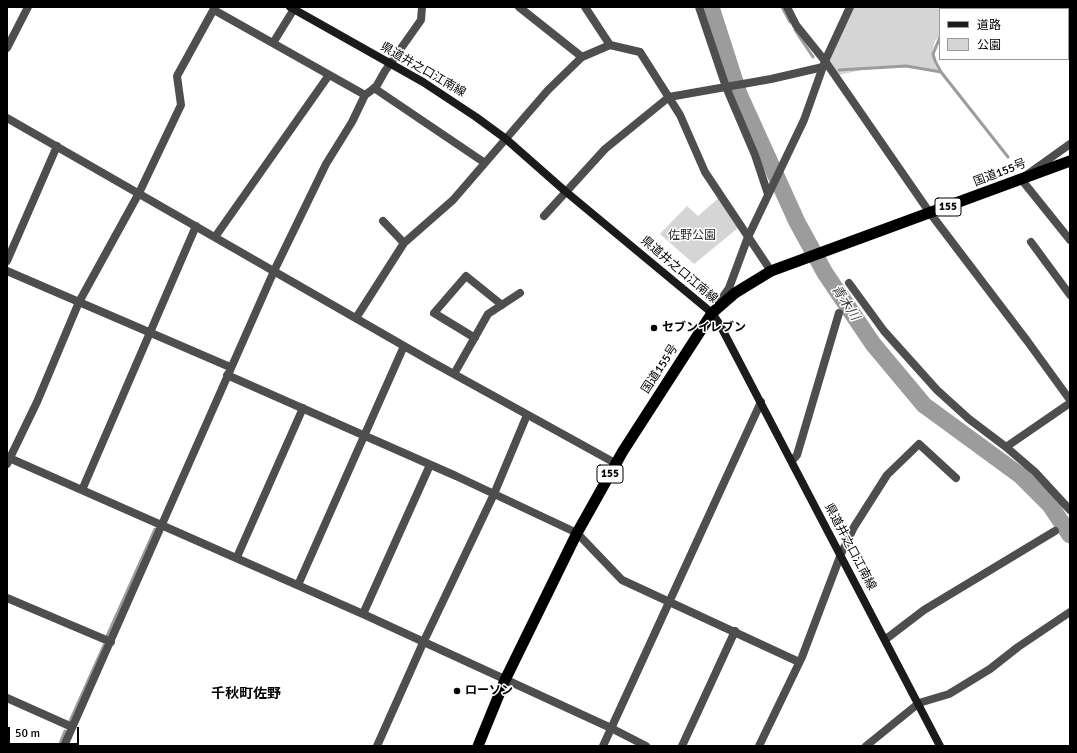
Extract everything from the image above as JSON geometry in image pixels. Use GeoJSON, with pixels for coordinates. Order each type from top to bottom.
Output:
{"type":"FeatureCollection","features":[{"type":"Feature","properties":{"kind":"highway","name":"国道155号"},"geometry":{"type":"LineString","coordinates":[[478,746],[505,680],[577,533],[615,464],[712,313],[735,293],[771,271],[930,214],[1070,161]]}},
{"type":"Feature","properties":{"kind":"main road","name":"県道井之口江南線"},"geometry":{"type":"LineString","coordinates":[[297,9],[456,102],[506,139],[565,191],[712,313],[720,325],[886,639],[940,746]]}},
{"type":"Feature","properties":{"kind":"street"},"geometry":{"type":"LineString","coordinates":[[7,48],[28,7]]}},
{"type":"Feature","properties":{"kind":"street"},"geometry":{"type":"LineString","coordinates":[[64,746],[111,642],[226,375],[274,270],[326,164],[352,122],[365,95],[374,88],[421,20],[422,7]]}},
{"type":"Feature","properties":{"kind":"street"},"geometry":{"type":"LineString","coordinates":[[519,7],[582,57]]}},
{"type":"Feature","properties":{"kind":"street"},"geometry":{"type":"LineString","coordinates":[[586,7],[610,45]]}},
{"type":"Feature","properties":{"kind":"street"},"geometry":{"type":"LineString","coordinates":[[699,7],[726,87],[769,192]]}},
{"type":"Feature","properties":{"kind":"street"},"geometry":{"type":"LineString","coordinates":[[786,7],[796,25],[930,214],[1028,342],[1070,402],[1006,447]]}},
{"type":"Feature","properties":{"kind":"street"},"geometry":{"type":"LineString","coordinates":[[712,313],[729,288],[748,237],[804,120],[824,64],[850,7]]}},
{"type":"Feature","properties":{"kind":"street"},"geometry":{"type":"LineString","coordinates":[[365,95],[214,8],[178,76],[181,105],[139,193],[79,302],[37,402],[8,460],[82,490],[161,526],[237,557],[611,728],[646,746]]}},
{"type":"Feature","properties":{"kind":"street"},"geometry":{"type":"LineString","coordinates":[[273,43],[297,9]]}},
{"type":"Feature","properties":{"kind":"street"},"geometry":{"type":"LineString","coordinates":[[356,318],[404,243],[453,200],[548,90],[582,57],[610,45],[640,52],[680,115],[705,172],[771,271]]}},
{"type":"Feature","properties":{"kind":"street"},"geometry":{"type":"LineString","coordinates":[[544,216],[565,191],[605,149],[669,97],[771,79],[824,64]]}},
{"type":"Feature","properties":{"kind":"street"},"geometry":{"type":"LineString","coordinates":[[215,237],[329,75]]}},
{"type":"Feature","properties":{"kind":"street"},"geometry":{"type":"LineString","coordinates":[[374,88],[485,163]]}},
{"type":"Feature","properties":{"kind":"street"},"geometry":{"type":"LineString","coordinates":[[7,118],[404,346],[615,464]]}},
{"type":"Feature","properties":{"kind":"street"},"geometry":{"type":"LineString","coordinates":[[1070,144],[1021,179],[1070,240]]}},
{"type":"Feature","properties":{"kind":"street"},"geometry":{"type":"LineString","coordinates":[[7,261],[57,146]]}},
{"type":"Feature","properties":{"kind":"street"},"geometry":{"type":"LineString","coordinates":[[383,221],[404,243]]}},
{"type":"Feature","properties":{"kind":"street"},"geometry":{"type":"LineString","coordinates":[[82,490],[196,226]]}},
{"type":"Feature","properties":{"kind":"street"},"geometry":{"type":"LineString","coordinates":[[1031,242],[1070,295]]}},
{"type":"Feature","properties":{"kind":"street"},"geometry":{"type":"LineString","coordinates":[[7,271],[230,367]]}},
{"type":"Feature","properties":{"kind":"street"},"geometry":{"type":"LineString","coordinates":[[475,338],[434,313],[466,276],[502,305]]}},
{"type":"Feature","properties":{"kind":"street"},"geometry":{"type":"LineString","coordinates":[[849,283],[884,331],[937,390],[969,419],[1006,447],[1035,472],[1070,510]]}},
{"type":"Feature","properties":{"kind":"street"},"geometry":{"type":"LineString","coordinates":[[454,374],[488,314],[520,293]]}},
{"type":"Feature","properties":{"kind":"street"},"geometry":{"type":"LineString","coordinates":[[792,461],[797,455],[840,313]]}},
{"type":"Feature","properties":{"kind":"street"},"geometry":{"type":"LineString","coordinates":[[298,585],[404,346]]}},
{"type":"Feature","properties":{"kind":"street"},"geometry":{"type":"LineString","coordinates":[[226,375],[364,435],[577,533],[622,580],[735,631],[799,662]]}},
{"type":"Feature","properties":{"kind":"street"},"geometry":{"type":"LineString","coordinates":[[603,746],[761,402]]}},
{"type":"Feature","properties":{"kind":"street"},"geometry":{"type":"LineString","coordinates":[[237,557],[303,408]]}},
{"type":"Feature","properties":{"kind":"street"},"geometry":{"type":"LineString","coordinates":[[378,746],[423,643],[494,494],[527,415]]}},
{"type":"Feature","properties":{"kind":"street"},"geometry":{"type":"LineString","coordinates":[[760,746],[799,662],[841,554],[854,527],[887,475],[919,444],[956,478]]}},
{"type":"Feature","properties":{"kind":"street"},"geometry":{"type":"LineString","coordinates":[[363,614],[430,465]]}},
{"type":"Feature","properties":{"kind":"street"},"geometry":{"type":"LineString","coordinates":[[886,639],[924,610],[1056,531]]}},
{"type":"Feature","properties":{"kind":"street"},"geometry":{"type":"LineString","coordinates":[[7,598],[111,642]]}},
{"type":"Feature","properties":{"kind":"street"},"geometry":{"type":"LineString","coordinates":[[866,746],[919,703],[949,694],[990,669],[1018,647],[1070,612]]}},
{"type":"Feature","properties":{"kind":"street"},"geometry":{"type":"LineString","coordinates":[[682,746],[735,631]]}},
{"type":"Feature","properties":{"kind":"street"},"geometry":{"type":"LineString","coordinates":[[7,698],[72,727]]}},
{"type":"Feature","properties":{"kind":"green space"},"geometry":{"type":"Polygon","coordinates":[[[850,7],[962,7],[939,8],[939,36],[935,41],[932,53],[933,61],[939,72],[906,66],[870,68],[839,75],[823,67],[850,7]]]}},
{"type":"Feature","properties":{"kind":"green space","name":"佐野公園"},"geometry":{"type":"Polygon","coordinates":[[[720,197],[738,228],[694,264],[660,234],[687,206],[698,216],[720,197]]]}},
{"type":"Feature","properties":{"kind":"waterway","name":"青木川"},"geometry":{"type":"LineString","coordinates":[[711,7],[739,94],[797,222],[825,273],[873,344],[924,405],[1021,476],[1050,505],[1070,535]]}},
{"type":"Feature","properties":{"kind":"waterway"},"geometry":{"type":"LineString","coordinates":[[782,7],[790,22]]}},
{"type":"Feature","properties":{"kind":"waterway"},"geometry":{"type":"LineString","coordinates":[[795,30],[813,57]]}},
{"type":"Feature","properties":{"kind":"waterway"},"geometry":{"type":"LineString","coordinates":[[939,39],[933,54],[941,72]]}},
{"type":"Feature","properties":{"kind":"waterway"},"geometry":{"type":"LineString","coordinates":[[839,70],[906,66],[941,72],[1008,157]]}},
{"type":"Feature","properties":{"kind":"waterway"},"geometry":{"type":"LineString","coordinates":[[107,636],[155,529]]}},
{"type":"Feature","properties":{"kind":"waterway"},"geometry":{"type":"LineString","coordinates":[[70,721],[104,645]]}},
{"type":"Feature","properties":{"kind":"waterway"},"geometry":{"type":"LineString","coordinates":[[59,746],[65,731]]}},
{"type":"Feature","properties":{"kind":"place","name":"セブンイレブン"},"geometry":{"type":"Point","coordinates":[654,328]}},
{"type":"Feature","properties":{"kind":"place","name":"ローソン"},"geometry":{"type":"Point","coordinates":[457,691]}},
{"type":"Feature","properties":{"kind":"district","name":"千秋町佐野"},"geometry":{"type":"Point","coordinates":[246,694]}}]}
